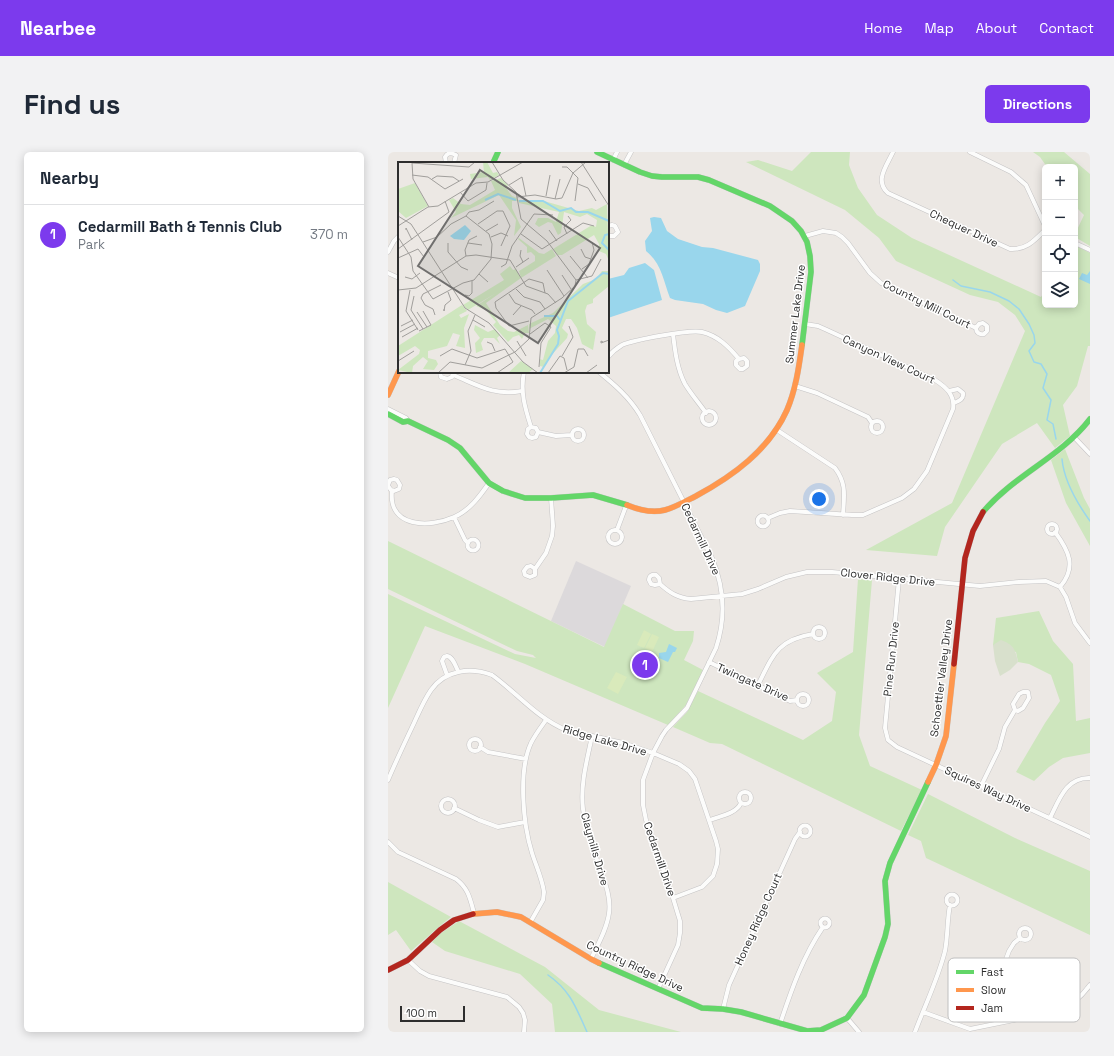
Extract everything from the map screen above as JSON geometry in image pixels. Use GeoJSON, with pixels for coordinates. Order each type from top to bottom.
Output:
{"type":"FeatureCollection","features":[{"type":"Feature","properties":{"kind":"street"},"geometry":{"type":"LineString","coordinates":[[493,162],[498,152]]}},
{"type":"Feature","properties":{"kind":"street","name":"Summer Lake Drive"},"geometry":{"type":"LineString","coordinates":[[489,483],[503,491],[524,498],[551,498],[578,494],[593,495],[647,512],[666,510],[722,481],[741,468],[756,454],[777,430],[786,412],[795,386],[805,324],[812,264],[805,236],[793,221],[772,206],[716,182],[698,177],[656,177],[642,174],[597,152]]}},
{"type":"Feature","properties":{"kind":"street"},"geometry":{"type":"LineString","coordinates":[[613,160],[617,152]]}},
{"type":"Feature","properties":{"kind":"street"},"geometry":{"type":"LineString","coordinates":[[624,165],[631,152]]}},
{"type":"Feature","properties":{"kind":"street","name":"Chequer Drive"},"geometry":{"type":"LineString","coordinates":[[893,152],[881,179],[882,186],[888,193],[1010,249],[1016,250],[1028,246],[1042,233]]}},
{"type":"Feature","properties":{"kind":"street"},"geometry":{"type":"LineString","coordinates":[[970,152],[1017,176],[1026,185],[1042,220]]}},
{"type":"Feature","properties":{"kind":"street"},"geometry":{"type":"LineString","coordinates":[[446,162],[444,159],[447,154],[457,154]]}},
{"type":"Feature","properties":{"kind":"street"},"geometry":{"type":"LineString","coordinates":[[609,226],[616,226],[618,232],[614,236],[609,236]]}},
{"type":"Feature","properties":{"kind":"street","name":"Country Mill Court"},"geometry":{"type":"LineString","coordinates":[[805,236],[823,231],[836,234],[848,243],[870,273],[881,283],[976,328]]}},
{"type":"Feature","properties":{"kind":"street"},"geometry":{"type":"LineString","coordinates":[[388,252],[398,237]]}},
{"type":"Feature","properties":{"kind":"street"},"geometry":{"type":"LineString","coordinates":[[1078,244],[1090,250]]}},
{"type":"Feature","properties":{"kind":"street"},"geometry":{"type":"LineString","coordinates":[[388,273],[398,278]]}},
{"type":"Feature","properties":{"kind":"street","name":"Canyon View Court"},"geometry":{"type":"LineString","coordinates":[[805,324],[818,326],[928,376],[945,386],[949,391],[958,389],[963,396],[961,400],[954,404]]}},
{"type":"Feature","properties":{"kind":"street"},"geometry":{"type":"LineString","coordinates":[[609,356],[616,349],[626,343],[691,331],[706,333],[724,342],[739,358]]}},
{"type":"Feature","properties":{"kind":"street"},"geometry":{"type":"LineString","coordinates":[[673,334],[675,350],[685,384],[706,413]]}},
{"type":"Feature","properties":{"kind":"street"},"geometry":{"type":"LineString","coordinates":[[388,395],[398,373]]}},
{"type":"Feature","properties":{"kind":"street"},"geometry":{"type":"LineString","coordinates":[[440,373],[441,377],[445,379],[450,378],[453,373],[493,392],[507,393],[522,391]]}},
{"type":"Feature","properties":{"kind":"street"},"geometry":{"type":"LineString","coordinates":[[524,373],[522,391],[525,409],[531,427]]}},
{"type":"Feature","properties":{"kind":"street","name":"Cedarmill Drive"},"geometry":{"type":"LineString","coordinates":[[600,373],[624,393],[640,415],[714,564],[718,574],[723,607],[721,629],[709,662],[687,708],[666,730],[653,753],[644,780],[643,805],[646,820],[680,921],[678,945],[658,989]]}},
{"type":"Feature","properties":{"kind":"street"},"geometry":{"type":"LineString","coordinates":[[795,386],[811,390],[868,417],[872,423]]}},
{"type":"Feature","properties":{"kind":"street"},"geometry":{"type":"LineString","coordinates":[[768,518],[790,511],[843,515],[863,514],[894,502],[914,489],[927,471],[950,418],[954,404],[949,391]]}},
{"type":"Feature","properties":{"kind":"street"},"geometry":{"type":"LineString","coordinates":[[388,408],[406,418],[408,421],[448,440],[460,448],[489,483],[470,506],[454,517],[440,522],[418,524],[410,522],[397,513],[392,503],[392,491],[389,489],[388,485],[392,480],[396,480],[399,482],[399,489],[392,491]]}},
{"type":"Feature","properties":{"kind":"street"},"geometry":{"type":"LineString","coordinates":[[388,414],[403,422],[408,421]]}},
{"type":"Feature","properties":{"kind":"street","name":"Schoettler Valley Drive"},"geometry":{"type":"LineString","coordinates":[[847,1018],[857,1006],[864,994],[885,937],[888,924],[885,881],[890,863],[936,765],[946,736],[962,585],[968,545],[974,529],[982,514],[994,500],[1074,437],[1090,419]]}},
{"type":"Feature","properties":{"kind":"street"},"geometry":{"type":"LineString","coordinates":[[531,427],[527,430],[529,437],[536,437],[538,432]]}},
{"type":"Feature","properties":{"kind":"street"},"geometry":{"type":"LineString","coordinates":[[531,427],[536,428],[538,432],[556,436],[571,435]]}},
{"type":"Feature","properties":{"kind":"street"},"geometry":{"type":"LineString","coordinates":[[777,430],[835,468],[844,486],[843,515]]}},
{"type":"Feature","properties":{"kind":"street"},"geometry":{"type":"LineString","coordinates":[[1074,437],[1090,454]]}},
{"type":"Feature","properties":{"kind":"street"},"geometry":{"type":"LineString","coordinates":[[535,569],[546,553],[552,536],[553,526],[551,498]]}},
{"type":"Feature","properties":{"kind":"street"},"geometry":{"type":"LineString","coordinates":[[617,530],[626,506]]}},
{"type":"Feature","properties":{"kind":"street"},"geometry":{"type":"LineString","coordinates":[[454,517],[465,540],[468,543]]}},
{"type":"Feature","properties":{"kind":"street"},"geometry":{"type":"LineString","coordinates":[[1055,532],[1065,546],[1069,558],[1068,574],[1060,587],[1066,597],[1075,623],[1090,643]]}},
{"type":"Feature","properties":{"kind":"street","name":"Clover Ridge Drive"},"geometry":{"type":"LineString","coordinates":[[660,584],[672,594],[684,598],[722,597],[749,593],[786,577],[807,572],[832,572],[980,586],[1046,581],[1060,587]]}},
{"type":"Feature","properties":{"kind":"street","name":"Pine Run Drive"},"geometry":{"type":"LineString","coordinates":[[888,740],[885,728],[899,579]]}},
{"type":"Feature","properties":{"kind":"street"},"geometry":{"type":"LineString","coordinates":[[758,685],[773,657],[781,646],[796,638],[813,634]]}},
{"type":"Feature","properties":{"kind":"street"},"geometry":{"type":"LineString","coordinates":[[388,780],[427,697],[437,683],[449,675],[442,661],[444,657],[450,656],[458,671]]}},
{"type":"Feature","properties":{"kind":"street","name":"Twingate Drive"},"geometry":{"type":"LineString","coordinates":[[709,662],[790,700],[797,700]]}},
{"type":"Feature","properties":{"kind":"street","name":"Ridge Lake Drive"},"geometry":{"type":"LineString","coordinates":[[449,675],[458,671],[483,672],[492,675],[546,720],[566,730],[623,743],[679,764],[689,771],[695,779],[710,820],[718,849],[717,864],[713,876],[702,887],[673,898]]}},
{"type":"Feature","properties":{"kind":"street"},"geometry":{"type":"LineString","coordinates":[[981,786],[999,749],[1005,727],[1015,710],[1013,704],[1019,694],[1028,692],[1029,698],[1024,706],[1020,710],[1015,710]]}},
{"type":"Feature","properties":{"kind":"street"},"geometry":{"type":"LineString","coordinates":[[531,921],[543,900],[544,892],[530,847],[525,822],[523,801],[526,759],[530,743],[546,720]]}},
{"type":"Feature","properties":{"kind":"street","name":"Claymills Drive"},"geometry":{"type":"LineString","coordinates":[[591,959],[604,933],[609,913],[605,883],[587,828],[583,807],[583,782],[592,736]]}},
{"type":"Feature","properties":{"kind":"street","name":"Squires Way Drive"},"geometry":{"type":"LineString","coordinates":[[888,740],[897,747],[1090,837]]}},
{"type":"Feature","properties":{"kind":"street"},"geometry":{"type":"LineString","coordinates":[[480,747],[488,752],[526,759]]}},
{"type":"Feature","properties":{"kind":"street"},"geometry":{"type":"LineString","coordinates":[[1050,818],[1062,793],[1070,784],[1078,780],[1090,778]]}},
{"type":"Feature","properties":{"kind":"street"},"geometry":{"type":"LineString","coordinates":[[710,820],[734,811],[739,808],[741,803]]}},
{"type":"Feature","properties":{"kind":"street"},"geometry":{"type":"LineString","coordinates":[[454,808],[488,824],[498,827],[525,822]]}},
{"type":"Feature","properties":{"kind":"street","name":"Honey Ridge Court"},"geometry":{"type":"LineString","coordinates":[[723,1009],[729,985],[795,839],[800,832]]}},
{"type":"Feature","properties":{"kind":"street"},"geometry":{"type":"LineString","coordinates":[[388,842],[398,852],[456,879],[470,896],[474,912]]}},
{"type":"Feature","properties":{"kind":"street"},"geometry":{"type":"LineString","coordinates":[[915,1032],[944,951],[948,933],[950,905]]}},
{"type":"Feature","properties":{"kind":"street","name":"Country Ridge Drive"},"geometry":{"type":"LineString","coordinates":[[388,970],[408,960],[448,924],[465,915],[474,912],[502,912],[531,921],[591,959],[702,1008],[741,1012],[807,1031],[821,1030],[847,1018]]}},
{"type":"Feature","properties":{"kind":"street"},"geometry":{"type":"LineString","coordinates":[[780,1024],[791,990],[815,938],[823,927]]}},
{"type":"Feature","properties":{"kind":"street"},"geometry":{"type":"LineString","coordinates":[[1006,958],[1014,943],[1020,938]]}},
{"type":"Feature","properties":{"kind":"street"},"geometry":{"type":"LineString","coordinates":[[408,960],[420,972],[429,976],[507,997],[519,1007],[523,1013],[525,1020],[524,1032]]}},
{"type":"Feature","properties":{"kind":"street"},"geometry":{"type":"LineString","coordinates":[[1080,997],[1090,985]]}},
{"type":"Feature","properties":{"kind":"street"},"geometry":{"type":"LineString","coordinates":[[923,1012],[948,1021]]}},
{"type":"Feature","properties":{"kind":"street"},"geometry":{"type":"LineString","coordinates":[[847,1018],[859,1032]]}},
{"type":"Feature","properties":{"kind":"street"},"geometry":{"type":"LineString","coordinates":[[952,1022],[970,1028],[1002,1022]]}},
{"type":"Feature","properties":{"kind":"shaded area"},"geometry":{"type":"Polygon","coordinates":[[[576,561],[631,586],[605,647],[551,621],[576,561]]]}},
{"type":"Feature","properties":{"kind":"green space"},"geometry":{"type":"Polygon","coordinates":[[[811,152],[850,152],[849,165],[858,188],[877,215],[912,238],[1041,297],[1042,296],[1042,308],[1078,308],[1078,247],[1090,253],[1090,346],[1088,346],[1077,386],[1063,405],[1070,436],[1055,448],[1037,423],[1002,444],[945,527],[937,556],[866,550],[952,503],[1025,331],[1015,315],[998,302],[970,295],[896,261],[879,238],[845,210],[746,162],[758,160],[792,171],[811,152]]]}},
{"type":"Feature","properties":{"kind":"green space"},"geometry":{"type":"Polygon","coordinates":[[[1033,152],[1064,152],[1090,174],[1090,246],[1078,239],[1078,228],[1084,215],[1078,209],[1078,164],[1045,164],[1040,157],[1033,152]]]}},
{"type":"Feature","properties":{"kind":"green space"},"geometry":{"type":"Polygon","coordinates":[[[1065,449],[1084,498],[1090,509],[1090,546],[1066,503],[1051,460],[1065,449]]]}},
{"type":"Feature","properties":{"kind":"green space"},"geometry":{"type":"Polygon","coordinates":[[[388,541],[604,647],[623,604],[675,631],[694,631],[693,641],[684,660],[703,670],[686,705],[668,725],[525,664],[425,626],[388,708],[388,594],[515,654],[536,658],[533,655],[517,651],[388,589],[388,541]]]}},
{"type":"Feature","properties":{"kind":"green space"},"geometry":{"type":"Polygon","coordinates":[[[858,579],[872,580],[859,735],[870,766],[922,790],[901,831],[722,744],[710,743],[673,727],[687,712],[698,691],[803,740],[832,721],[836,692],[817,673],[853,652],[858,579]]]}},
{"type":"Feature","properties":{"kind":"green space"},"geometry":{"type":"Polygon","coordinates":[[[1039,611],[1053,641],[1073,664],[1076,721],[1090,718],[1090,753],[1063,758],[1049,767],[1034,781],[1016,772],[1060,701],[1051,675],[1029,664],[1018,662],[1016,652],[993,645],[996,618],[1039,611]]]}},
{"type":"Feature","properties":{"kind":"green space"},"geometry":{"type":"Polygon","coordinates":[[[644,630],[651,634],[644,648],[637,645],[644,630]]]}},
{"type":"Feature","properties":{"kind":"green space"},"geometry":{"type":"Polygon","coordinates":[[[652,634],[659,637],[652,652],[645,648],[652,634]]]}},
{"type":"Feature","properties":{"kind":"green space"},"geometry":{"type":"Polygon","coordinates":[[[1001,640],[1013,648],[1018,662],[1010,670],[1000,676],[995,661],[993,645],[1001,640]]]}},
{"type":"Feature","properties":{"kind":"green space"},"geometry":{"type":"Polygon","coordinates":[[[616,672],[627,677],[618,694],[607,688],[616,672]]]}},
{"type":"Feature","properties":{"kind":"green space"},"geometry":{"type":"Polygon","coordinates":[[[928,794],[1015,838],[1090,871],[1090,935],[926,858],[921,841],[908,835],[928,794]]]}},
{"type":"Feature","properties":{"kind":"green space"},"geometry":{"type":"Polygon","coordinates":[[[388,882],[451,917],[411,951],[396,930],[388,935],[388,882]]]}},
{"type":"Feature","properties":{"kind":"green space"},"geometry":{"type":"Polygon","coordinates":[[[459,921],[545,967],[599,1010],[681,1032],[555,1032],[552,1004],[520,974],[445,951],[432,942],[441,933],[459,921]]]}},
{"type":"Feature","properties":{"kind":"water"},"geometry":{"type":"Polygon","coordinates":[[[650,218],[661,218],[667,231],[678,239],[702,247],[713,248],[758,260],[760,264],[760,271],[745,306],[727,313],[703,304],[670,298],[656,261],[646,251],[645,241],[652,231],[650,218]]]}},
{"type":"Feature","properties":{"kind":"water"},"geometry":{"type":"Polygon","coordinates":[[[645,263],[654,270],[662,300],[609,318],[609,279],[624,275],[629,268],[645,263]]]}},
{"type":"Feature","properties":{"kind":"water"},"geometry":{"type":"Polygon","coordinates":[[[1090,271],[1090,284],[1079,279],[1082,273],[1087,275],[1090,271]]]}},
{"type":"Feature","properties":{"kind":"water"},"geometry":{"type":"Polygon","coordinates":[[[669,644],[677,648],[675,652],[673,652],[668,662],[659,658],[659,653],[666,652],[669,644]]]}},
{"type":"Feature","properties":{"kind":"waterway"},"geometry":{"type":"LineString","coordinates":[[953,280],[961,286],[990,292],[1009,301],[1019,309],[1029,324],[1034,335],[1035,343],[1029,351],[1034,362],[1041,364],[1047,374],[1043,388],[1051,400],[1047,420],[1053,424],[1056,439]]}},
{"type":"Feature","properties":{"kind":"waterway"},"geometry":{"type":"LineString","coordinates":[[1062,459],[1068,484],[1080,507],[1090,521]]}},
{"type":"Feature","properties":{"kind":"waterway"},"geometry":{"type":"LineString","coordinates":[[548,975],[568,994],[587,1032]]}},
{"type":"Feature","properties":{"kind":"traffic: fast"},"geometry":{"type":"LineString","coordinates":[[493,162],[498,152]]}},
{"type":"Feature","properties":{"kind":"traffic: fast"},"geometry":{"type":"LineString","coordinates":[[597,152],[652,176],[698,177],[709,180],[770,206],[792,221],[801,231],[807,242],[810,256],[811,272],[802,345]]}},
{"type":"Feature","properties":{"kind":"traffic: fast"},"geometry":{"type":"LineString","coordinates":[[388,414],[403,422],[408,421],[448,440],[460,448],[489,483],[503,491],[525,498],[593,495],[627,505]]}},
{"type":"Feature","properties":{"kind":"traffic: fast"},"geometry":{"type":"LineString","coordinates":[[983,512],[1009,487],[1065,444],[1090,419]]}},
{"type":"Feature","properties":{"kind":"traffic: fast"},"geometry":{"type":"LineString","coordinates":[[599,963],[702,1008],[741,1012],[807,1031],[821,1030],[847,1018],[864,995],[885,937],[888,924],[885,881],[890,863],[928,782]]}},
{"type":"Feature","properties":{"kind":"traffic: slow"},"geometry":{"type":"LineString","coordinates":[[627,505],[641,510],[651,511],[660,511],[677,506],[723,480],[760,450],[770,438],[787,410],[795,386],[802,345]]}},
{"type":"Feature","properties":{"kind":"traffic: slow"},"geometry":{"type":"LineString","coordinates":[[388,395],[398,373]]}},
{"type":"Feature","properties":{"kind":"traffic: slow"},"geometry":{"type":"LineString","coordinates":[[928,782],[936,765],[946,736],[954,664]]}},
{"type":"Feature","properties":{"kind":"traffic: slow"},"geometry":{"type":"LineString","coordinates":[[473,914],[497,912],[521,917],[599,963]]}},
{"type":"Feature","properties":{"kind":"traffic: jam"},"geometry":{"type":"LineString","coordinates":[[954,664],[965,558],[973,531],[983,512]]}},
{"type":"Feature","properties":{"kind":"traffic: jam"},"geometry":{"type":"LineString","coordinates":[[388,970],[408,960],[440,930],[454,920],[473,914]]}},
{"type":"Feature","properties":{"kind":"place","name":"Cedarmill Bath & Tennis Club"},"geometry":{"type":"Point","coordinates":[645,665]}}]}
